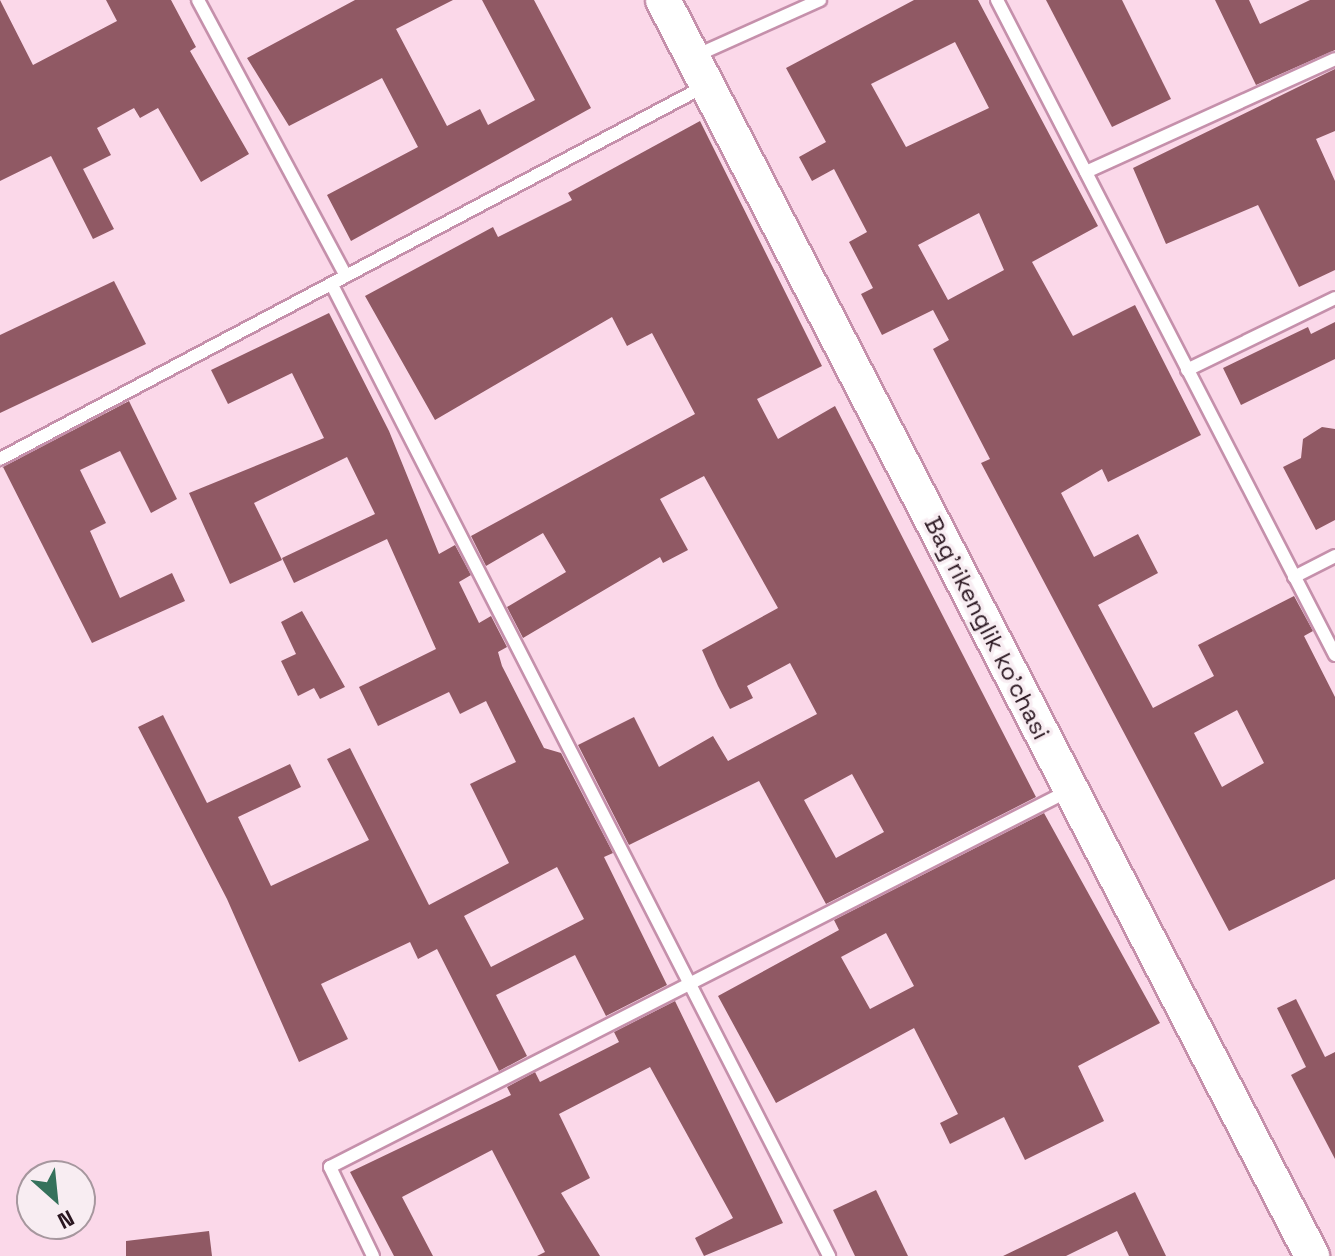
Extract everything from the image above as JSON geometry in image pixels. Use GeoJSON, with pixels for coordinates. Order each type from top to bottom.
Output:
{"type":"FeatureCollection","features":[{"type":"Feature","properties":{"kind":"main road","name":"Bag'rikenglik ko'chasi"},"geometry":{"type":"LineString","coordinates":[[663,0],[1312,1256]]}},
{"type":"Feature","properties":{"kind":"lane"},"geometry":{"type":"LineString","coordinates":[[198,0],[346,276]]}},
{"type":"Feature","properties":{"kind":"lane"},"geometry":{"type":"LineString","coordinates":[[0,459],[332,285],[820,0]]}},
{"type":"Feature","properties":{"kind":"lane"},"geometry":{"type":"LineString","coordinates":[[997,0],[1335,655]]}},
{"type":"Feature","properties":{"kind":"lane"},"geometry":{"type":"LineString","coordinates":[[1086,172],[1335,59]]}},
{"type":"Feature","properties":{"kind":"lane"},"geometry":{"type":"LineString","coordinates":[[332,285],[829,1256]]}},
{"type":"Feature","properties":{"kind":"lane"},"geometry":{"type":"LineString","coordinates":[[1187,370],[1335,298]]}},
{"type":"Feature","properties":{"kind":"lane"},"geometry":{"type":"LineString","coordinates":[[1294,577],[1335,556]]}},
{"type":"Feature","properties":{"kind":"lane"},"geometry":{"type":"LineString","coordinates":[[373,1256],[330,1167],[1071,789]]}},
{"type":"Feature","properties":{"kind":"building"},"geometry":{"type":"Polygon","coordinates":[[[0,0],[33,65],[117,21],[106,0],[171,0],[196,47],[190,51],[249,154],[201,182],[158,108],[140,118],[134,108],[97,128],[111,155],[83,169],[114,229],[93,239],[51,156],[0,181],[0,0]]]}},
{"type":"Feature","properties":{"kind":"building"},"geometry":{"type":"Polygon","coordinates":[[[355,0],[453,0],[396,29],[447,126],[480,109],[488,125],[535,100],[482,0],[534,0],[591,108],[351,241],[327,195],[418,147],[382,78],[289,126],[247,58],[355,0]]]}},
{"type":"Feature","properties":{"kind":"building"},"geometry":{"type":"Polygon","coordinates":[[[914,0],[978,0],[1098,226],[1032,262],[1073,336],[1135,305],[1201,435],[1108,482],[1102,469],[1061,493],[1094,557],[1138,534],[1158,573],[1098,605],[1153,708],[1214,676],[1198,645],[1294,596],[1313,631],[1304,636],[1335,697],[1335,879],[1229,931],[981,463],[990,459],[933,349],[949,340],[933,310],[882,335],[861,294],[873,288],[849,242],[867,232],[834,169],[812,181],[799,157],[826,142],[786,68],[914,0]],[[955,42],[871,84],[906,147],[989,108],[955,42]],[[979,213],[918,245],[948,300],[1004,270],[979,213]],[[1237,710],[1194,733],[1222,787],[1264,763],[1237,710]]]}},
{"type":"Feature","properties":{"kind":"building"},"geometry":{"type":"Polygon","coordinates":[[[1046,0],[1122,0],[1171,99],[1112,127],[1046,0]]]}},
{"type":"Feature","properties":{"kind":"building"},"geometry":{"type":"Polygon","coordinates":[[[1215,0],[1249,0],[1260,24],[1310,0],[1335,0],[1335,50],[1256,85],[1215,0]]]}},
{"type":"Feature","properties":{"kind":"building"},"geometry":{"type":"Polygon","coordinates":[[[1335,69],[1335,131],[1316,139],[1335,181],[1335,270],[1299,287],[1258,205],[1166,244],[1133,168],[1335,69]]]}},
{"type":"Feature","properties":{"kind":"building"},"geometry":{"type":"Polygon","coordinates":[[[700,121],[822,366],[757,399],[778,439],[835,406],[1036,797],[826,904],[759,781],[629,845],[578,745],[634,717],[659,767],[713,736],[728,761],[817,714],[790,663],[747,686],[753,698],[730,709],[702,650],[778,608],[704,476],[660,499],[688,550],[663,563],[660,557],[523,638],[507,607],[566,572],[543,533],[486,566],[471,536],[695,414],[652,333],[627,346],[612,317],[435,420],[365,296],[493,227],[498,237],[572,200],[568,193],[700,121]],[[852,774],[804,800],[836,858],[884,832],[852,774]]]}},
{"type":"Feature","properties":{"kind":"building"},"geometry":{"type":"Polygon","coordinates":[[[114,281],[146,344],[0,413],[0,335],[114,281]]]}},
{"type":"Feature","properties":{"kind":"building"},"geometry":{"type":"Polygon","coordinates":[[[329,313],[389,431],[439,554],[455,545],[471,575],[459,582],[479,623],[491,616],[507,647],[498,652],[502,666],[544,748],[561,753],[613,853],[604,857],[667,985],[606,1016],[575,955],[496,995],[527,1056],[499,1071],[437,949],[418,959],[410,942],[321,984],[348,1039],[299,1062],[227,899],[138,727],[163,715],[207,803],[290,764],[301,787],[238,817],[271,886],[369,840],[327,759],[350,748],[429,905],[509,863],[470,784],[516,762],[486,701],[460,714],[449,692],[378,726],[359,687],[436,649],[387,539],[294,583],[282,558],[375,514],[347,457],[254,503],[282,560],[230,584],[189,493],[324,438],[292,373],[228,404],[211,370],[329,313]],[[557,867],[464,916],[491,967],[584,919],[557,867]]]}},
{"type":"Feature","properties":{"kind":"building"},"geometry":{"type":"Polygon","coordinates":[[[1335,322],[1335,359],[1241,405],[1223,368],[1308,327],[1311,334],[1335,322]]]}},
{"type":"Feature","properties":{"kind":"building"},"geometry":{"type":"Polygon","coordinates":[[[129,401],[177,499],[151,513],[120,451],[80,470],[106,523],[90,531],[120,598],[172,573],[185,601],[92,643],[3,467],[129,401]]]}},
{"type":"Feature","properties":{"kind":"building"},"geometry":{"type":"Polygon","coordinates":[[[1322,427],[1335,429],[1335,520],[1316,530],[1283,467],[1301,458],[1303,439],[1322,427]]]}},
{"type":"Feature","properties":{"kind":"building"},"geometry":{"type":"Polygon","coordinates":[[[302,611],[345,687],[320,699],[314,688],[298,696],[281,661],[296,654],[281,622],[302,611]]]}},
{"type":"Feature","properties":{"kind":"building"},"geometry":{"type":"Polygon","coordinates":[[[1044,813],[1160,1023],[1078,1066],[1104,1121],[1025,1160],[1004,1117],[950,1144],[940,1123],[958,1114],[914,1028],[776,1103],[718,996],[839,930],[834,920],[1044,813]],[[886,933],[841,957],[870,1009],[914,986],[886,933]]]}},
{"type":"Feature","properties":{"kind":"building"},"geometry":{"type":"Polygon","coordinates":[[[1296,999],[1325,1057],[1335,1052],[1335,1159],[1291,1075],[1306,1067],[1277,1008],[1296,999]]]}},
{"type":"Feature","properties":{"kind":"building"},"geometry":{"type":"Polygon","coordinates":[[[675,1001],[783,1223],[704,1256],[695,1238],[733,1218],[650,1067],[559,1114],[590,1178],[561,1193],[600,1256],[537,1256],[545,1252],[492,1150],[402,1197],[433,1256],[394,1256],[350,1172],[511,1095],[507,1087],[535,1072],[540,1082],[619,1042],[614,1032],[675,1001]]]}},
{"type":"Feature","properties":{"kind":"building"},"geometry":{"type":"Polygon","coordinates":[[[876,1190],[908,1256],[855,1256],[833,1210],[876,1190]]]}},
{"type":"Feature","properties":{"kind":"building"},"geometry":{"type":"Polygon","coordinates":[[[1135,1192],[1166,1256],[1129,1256],[1117,1231],[1066,1256],[1003,1256],[1135,1192]]]}},
{"type":"Feature","properties":{"kind":"building"},"geometry":{"type":"Polygon","coordinates":[[[209,1231],[212,1256],[126,1256],[126,1241],[209,1231]]]}}]}
